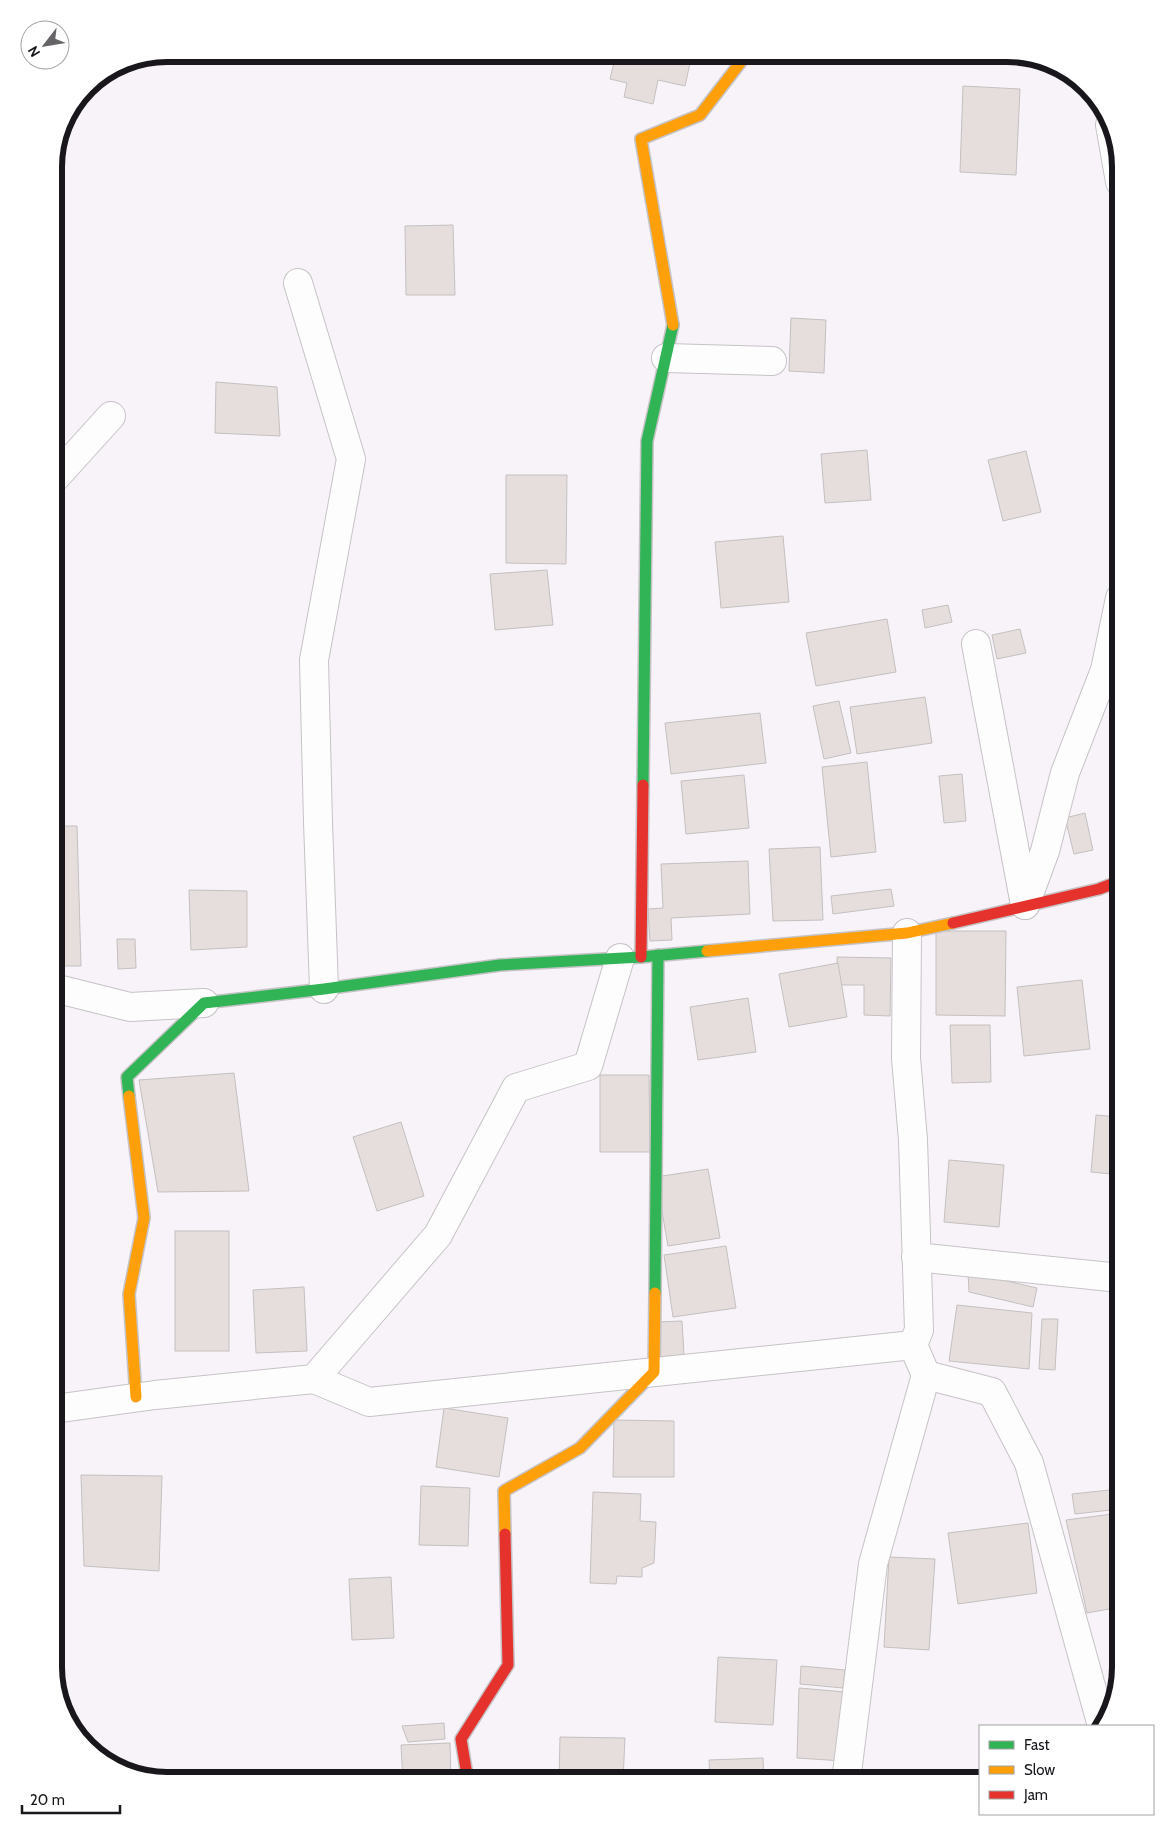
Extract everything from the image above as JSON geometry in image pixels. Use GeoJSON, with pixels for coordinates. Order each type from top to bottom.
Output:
{"type":"FeatureCollection","features":[{"type":"Feature","properties":{"kind":"street"},"geometry":{"type":"LineString","coordinates":[[314,1379],[438,1235],[516,1088],[588,1066],[631,958],[647,440],[673,328],[641,139],[700,115],[740,63]]}},
{"type":"Feature","properties":{"kind":"street"},"geometry":{"type":"LineString","coordinates":[[298,283],[352,459],[314,660],[324,989]]}},
{"type":"Feature","properties":{"kind":"street"},"geometry":{"type":"LineString","coordinates":[[666,358],[772,361]]}},
{"type":"Feature","properties":{"kind":"street"},"geometry":{"type":"LineString","coordinates":[[63,469],[111,416]]}},
{"type":"Feature","properties":{"kind":"street"},"geometry":{"type":"LineString","coordinates":[[1025,905],[1045,851],[1065,773],[1104,670],[1112,634]]}},
{"type":"Feature","properties":{"kind":"street"},"geometry":{"type":"LineString","coordinates":[[976,644],[1025,905]]}},
{"type":"Feature","properties":{"kind":"street"},"geometry":{"type":"LineString","coordinates":[[62,990],[130,1007],[204,1003],[500,966],[631,958],[907,933],[1099,889],[1112,884]]}},
{"type":"Feature","properties":{"kind":"street"},"geometry":{"type":"LineString","coordinates":[[847,1772],[874,1564],[926,1375],[913,1345],[918,1330],[913,1140],[906,1058],[907,933]]}},
{"type":"Feature","properties":{"kind":"street"},"geometry":{"type":"LineString","coordinates":[[466,1772],[461,1739],[508,1665],[504,1491],[580,1448],[654,1372],[658,955]]}},
{"type":"Feature","properties":{"kind":"street"},"geometry":{"type":"LineString","coordinates":[[136,1397],[129,1294],[144,1218],[127,1077],[204,1003]]}},
{"type":"Feature","properties":{"kind":"street"},"geometry":{"type":"LineString","coordinates":[[916,1257],[1112,1277]]}},
{"type":"Feature","properties":{"kind":"street"},"geometry":{"type":"LineString","coordinates":[[62,1408],[136,1397],[314,1379],[369,1402],[913,1345]]}},
{"type":"Feature","properties":{"kind":"street"},"geometry":{"type":"LineString","coordinates":[[926,1375],[992,1392],[1029,1463],[1099,1717]]}},
{"type":"Feature","properties":{"kind":"building"},"geometry":{"type":"Polygon","coordinates":[[[614,63],[690,63],[685,86],[658,80],[653,104],[624,97],[627,83],[610,79],[614,63]]]}},
{"type":"Feature","properties":{"kind":"building"},"geometry":{"type":"Polygon","coordinates":[[[963,86],[1020,89],[1016,175],[960,172],[963,86]]]}},
{"type":"Feature","properties":{"kind":"building"},"geometry":{"type":"Polygon","coordinates":[[[453,225],[455,295],[406,295],[405,226],[453,225]]]}},
{"type":"Feature","properties":{"kind":"building"},"geometry":{"type":"Polygon","coordinates":[[[791,318],[826,320],[824,373],[789,371],[791,318]]]}},
{"type":"Feature","properties":{"kind":"building"},"geometry":{"type":"Polygon","coordinates":[[[216,382],[277,387],[280,436],[215,433],[216,382]]]}},
{"type":"Feature","properties":{"kind":"building"},"geometry":{"type":"Polygon","coordinates":[[[867,450],[871,500],[825,503],[821,454],[867,450]]]}},
{"type":"Feature","properties":{"kind":"building"},"geometry":{"type":"Polygon","coordinates":[[[1026,451],[1041,512],[1003,521],[988,460],[1026,451]]]}},
{"type":"Feature","properties":{"kind":"building"},"geometry":{"type":"Polygon","coordinates":[[[506,475],[567,475],[566,564],[506,563],[506,475]]]}},
{"type":"Feature","properties":{"kind":"building"},"geometry":{"type":"Polygon","coordinates":[[[783,536],[789,602],[721,608],[715,542],[783,536]]]}},
{"type":"Feature","properties":{"kind":"building"},"geometry":{"type":"Polygon","coordinates":[[[547,570],[553,625],[495,630],[490,574],[547,570]]]}},
{"type":"Feature","properties":{"kind":"building"},"geometry":{"type":"Polygon","coordinates":[[[948,605],[952,622],[925,628],[922,610],[948,605]]]}},
{"type":"Feature","properties":{"kind":"building"},"geometry":{"type":"Polygon","coordinates":[[[887,619],[896,672],[816,686],[806,633],[887,619]]]}},
{"type":"Feature","properties":{"kind":"building"},"geometry":{"type":"Polygon","coordinates":[[[1020,629],[1026,653],[997,659],[992,635],[1020,629]]]}},
{"type":"Feature","properties":{"kind":"building"},"geometry":{"type":"Polygon","coordinates":[[[925,697],[932,743],[857,754],[850,707],[925,697]]]}},
{"type":"Feature","properties":{"kind":"building"},"geometry":{"type":"Polygon","coordinates":[[[839,701],[851,753],[824,759],[813,706],[839,701]]]}},
{"type":"Feature","properties":{"kind":"building"},"geometry":{"type":"Polygon","coordinates":[[[760,713],[766,763],[671,774],[665,723],[760,713]]]}},
{"type":"Feature","properties":{"kind":"building"},"geometry":{"type":"Polygon","coordinates":[[[867,762],[876,852],[831,857],[822,767],[867,762]]]}},
{"type":"Feature","properties":{"kind":"building"},"geometry":{"type":"Polygon","coordinates":[[[962,774],[966,821],[944,823],[939,776],[962,774]]]}},
{"type":"Feature","properties":{"kind":"building"},"geometry":{"type":"Polygon","coordinates":[[[744,775],[749,828],[686,834],[681,781],[744,775]]]}},
{"type":"Feature","properties":{"kind":"building"},"geometry":{"type":"Polygon","coordinates":[[[1085,813],[1093,850],[1074,854],[1065,818],[1085,813]]]}},
{"type":"Feature","properties":{"kind":"building"},"geometry":{"type":"Polygon","coordinates":[[[63,826],[77,826],[81,966],[62,966],[63,826]]]}},
{"type":"Feature","properties":{"kind":"building"},"geometry":{"type":"Polygon","coordinates":[[[820,847],[823,920],[773,921],[769,849],[820,847]]]}},
{"type":"Feature","properties":{"kind":"building"},"geometry":{"type":"Polygon","coordinates":[[[748,861],[750,914],[671,918],[672,940],[650,941],[648,909],[663,908],[661,864],[748,861]]]}},
{"type":"Feature","properties":{"kind":"building"},"geometry":{"type":"Polygon","coordinates":[[[891,889],[894,906],[833,914],[831,896],[891,889]]]}},
{"type":"Feature","properties":{"kind":"building"},"geometry":{"type":"Polygon","coordinates":[[[189,890],[247,891],[247,947],[191,950],[189,890]]]}},
{"type":"Feature","properties":{"kind":"building"},"geometry":{"type":"Polygon","coordinates":[[[936,931],[1006,931],[1005,1016],[936,1015],[936,931]]]}},
{"type":"Feature","properties":{"kind":"building"},"geometry":{"type":"Polygon","coordinates":[[[117,939],[135,939],[136,968],[118,969],[117,939]]]}},
{"type":"Feature","properties":{"kind":"building"},"geometry":{"type":"Polygon","coordinates":[[[837,957],[891,958],[890,1016],[864,1015],[864,985],[837,985],[837,957]]]}},
{"type":"Feature","properties":{"kind":"building"},"geometry":{"type":"Polygon","coordinates":[[[838,963],[847,1017],[789,1027],[779,974],[838,963]]]}},
{"type":"Feature","properties":{"kind":"building"},"geometry":{"type":"Polygon","coordinates":[[[1082,980],[1090,1049],[1024,1056],[1017,987],[1082,980]]]}},
{"type":"Feature","properties":{"kind":"building"},"geometry":{"type":"Polygon","coordinates":[[[748,998],[756,1052],[698,1060],[690,1007],[748,998]]]}},
{"type":"Feature","properties":{"kind":"building"},"geometry":{"type":"Polygon","coordinates":[[[950,1025],[990,1025],[991,1082],[952,1083],[950,1025]]]}},
{"type":"Feature","properties":{"kind":"building"},"geometry":{"type":"Polygon","coordinates":[[[234,1073],[249,1191],[158,1192],[139,1080],[234,1073]]]}},
{"type":"Feature","properties":{"kind":"building"},"geometry":{"type":"Polygon","coordinates":[[[600,1075],[649,1075],[650,1152],[600,1152],[600,1075]]]}},
{"type":"Feature","properties":{"kind":"building"},"geometry":{"type":"Polygon","coordinates":[[[1096,1115],[1112,1116],[1112,1174],[1091,1172],[1096,1115]]]}},
{"type":"Feature","properties":{"kind":"building"},"geometry":{"type":"Polygon","coordinates":[[[401,1122],[424,1196],[377,1211],[353,1137],[401,1122]]]}},
{"type":"Feature","properties":{"kind":"building"},"geometry":{"type":"Polygon","coordinates":[[[949,1160],[1004,1165],[999,1227],[944,1222],[949,1160]]]}},
{"type":"Feature","properties":{"kind":"building"},"geometry":{"type":"Polygon","coordinates":[[[708,1169],[720,1238],[668,1246],[656,1177],[708,1169]]]}},
{"type":"Feature","properties":{"kind":"building"},"geometry":{"type":"Polygon","coordinates":[[[175,1231],[229,1231],[229,1351],[175,1351],[175,1231]]]}},
{"type":"Feature","properties":{"kind":"building"},"geometry":{"type":"Polygon","coordinates":[[[726,1246],[736,1308],[673,1317],[664,1255],[726,1246]]]}},
{"type":"Feature","properties":{"kind":"building"},"geometry":{"type":"Polygon","coordinates":[[[968,1272],[1037,1288],[1033,1307],[969,1292],[968,1272]]]}},
{"type":"Feature","properties":{"kind":"building"},"geometry":{"type":"Polygon","coordinates":[[[304,1287],[307,1351],[256,1353],[253,1290],[304,1287]]]}},
{"type":"Feature","properties":{"kind":"building"},"geometry":{"type":"Polygon","coordinates":[[[957,1305],[1032,1313],[1029,1369],[949,1361],[957,1305]]]}},
{"type":"Feature","properties":{"kind":"building"},"geometry":{"type":"Polygon","coordinates":[[[1042,1319],[1058,1319],[1055,1370],[1039,1369],[1042,1319]]]}},
{"type":"Feature","properties":{"kind":"building"},"geometry":{"type":"Polygon","coordinates":[[[682,1321],[684,1355],[659,1357],[658,1322],[682,1321]]]}},
{"type":"Feature","properties":{"kind":"building"},"geometry":{"type":"Polygon","coordinates":[[[444,1408],[508,1418],[499,1477],[436,1467],[444,1408]]]}},
{"type":"Feature","properties":{"kind":"building"},"geometry":{"type":"Polygon","coordinates":[[[614,1420],[674,1421],[674,1477],[613,1477],[614,1420]]]}},
{"type":"Feature","properties":{"kind":"building"},"geometry":{"type":"Polygon","coordinates":[[[81,1475],[162,1476],[159,1571],[84,1566],[81,1475]]]}},
{"type":"Feature","properties":{"kind":"building"},"geometry":{"type":"Polygon","coordinates":[[[421,1486],[470,1488],[468,1546],[419,1545],[421,1486]]]}},
{"type":"Feature","properties":{"kind":"building"},"geometry":{"type":"Polygon","coordinates":[[[1112,1490],[1112,1510],[1075,1514],[1072,1494],[1112,1490]]]}},
{"type":"Feature","properties":{"kind":"building"},"geometry":{"type":"Polygon","coordinates":[[[593,1492],[641,1494],[640,1521],[656,1522],[654,1563],[642,1568],[642,1577],[617,1576],[616,1584],[590,1583],[593,1492]]]}},
{"type":"Feature","properties":{"kind":"building"},"geometry":{"type":"Polygon","coordinates":[[[1112,1514],[1112,1608],[1087,1613],[1066,1520],[1112,1514]]]}},
{"type":"Feature","properties":{"kind":"building"},"geometry":{"type":"Polygon","coordinates":[[[1028,1523],[1037,1593],[958,1604],[948,1533],[1028,1523]]]}},
{"type":"Feature","properties":{"kind":"building"},"geometry":{"type":"Polygon","coordinates":[[[889,1557],[935,1559],[929,1650],[884,1647],[889,1557]]]}},
{"type":"Feature","properties":{"kind":"building"},"geometry":{"type":"Polygon","coordinates":[[[391,1577],[394,1638],[352,1640],[349,1579],[391,1577]]]}},
{"type":"Feature","properties":{"kind":"building"},"geometry":{"type":"Polygon","coordinates":[[[718,1657],[777,1660],[773,1725],[715,1722],[718,1657]]]}},
{"type":"Feature","properties":{"kind":"building"},"geometry":{"type":"Polygon","coordinates":[[[801,1666],[845,1670],[843,1688],[800,1684],[801,1666]]]}},
{"type":"Feature","properties":{"kind":"building"},"geometry":{"type":"Polygon","coordinates":[[[799,1688],[845,1692],[843,1761],[797,1758],[799,1688]]]}},
{"type":"Feature","properties":{"kind":"building"},"geometry":{"type":"Polygon","coordinates":[[[444,1723],[445,1739],[408,1742],[402,1726],[444,1723]]]}},
{"type":"Feature","properties":{"kind":"building"},"geometry":{"type":"Polygon","coordinates":[[[560,1737],[625,1738],[623,1772],[559,1772],[560,1737]]]}},
{"type":"Feature","properties":{"kind":"building"},"geometry":{"type":"Polygon","coordinates":[[[450,1743],[451,1772],[402,1772],[401,1745],[450,1743]]]}},
{"type":"Feature","properties":{"kind":"building"},"geometry":{"type":"Polygon","coordinates":[[[763,1758],[764,1772],[710,1772],[709,1760],[763,1758]]]}},
{"type":"Feature","properties":{"kind":"traffic: fast"},"geometry":{"type":"LineString","coordinates":[[643,785],[647,441],[673,325]]}},
{"type":"Feature","properties":{"kind":"traffic: fast"},"geometry":{"type":"LineString","coordinates":[[129,1096],[127,1077],[204,1003],[500,965],[641,957],[707,951]]}},
{"type":"Feature","properties":{"kind":"traffic: fast"},"geometry":{"type":"LineString","coordinates":[[655,1293],[658,955]]}},
{"type":"Feature","properties":{"kind":"traffic: slow"},"geometry":{"type":"LineString","coordinates":[[673,325],[641,139],[700,115],[740,63]]}},
{"type":"Feature","properties":{"kind":"traffic: slow"},"geometry":{"type":"LineString","coordinates":[[707,951],[907,933],[953,923]]}},
{"type":"Feature","properties":{"kind":"traffic: slow"},"geometry":{"type":"LineString","coordinates":[[129,1096],[144,1218],[129,1294],[136,1397]]}},
{"type":"Feature","properties":{"kind":"traffic: slow"},"geometry":{"type":"LineString","coordinates":[[505,1534],[504,1491],[580,1448],[654,1372],[655,1293]]}},
{"type":"Feature","properties":{"kind":"traffic: jam"},"geometry":{"type":"LineString","coordinates":[[641,957],[643,785]]}},
{"type":"Feature","properties":{"kind":"traffic: jam"},"geometry":{"type":"LineString","coordinates":[[953,923],[1099,889],[1112,884]]}},
{"type":"Feature","properties":{"kind":"traffic: jam"},"geometry":{"type":"LineString","coordinates":[[466,1772],[461,1739],[508,1665],[505,1534]]}}]}
